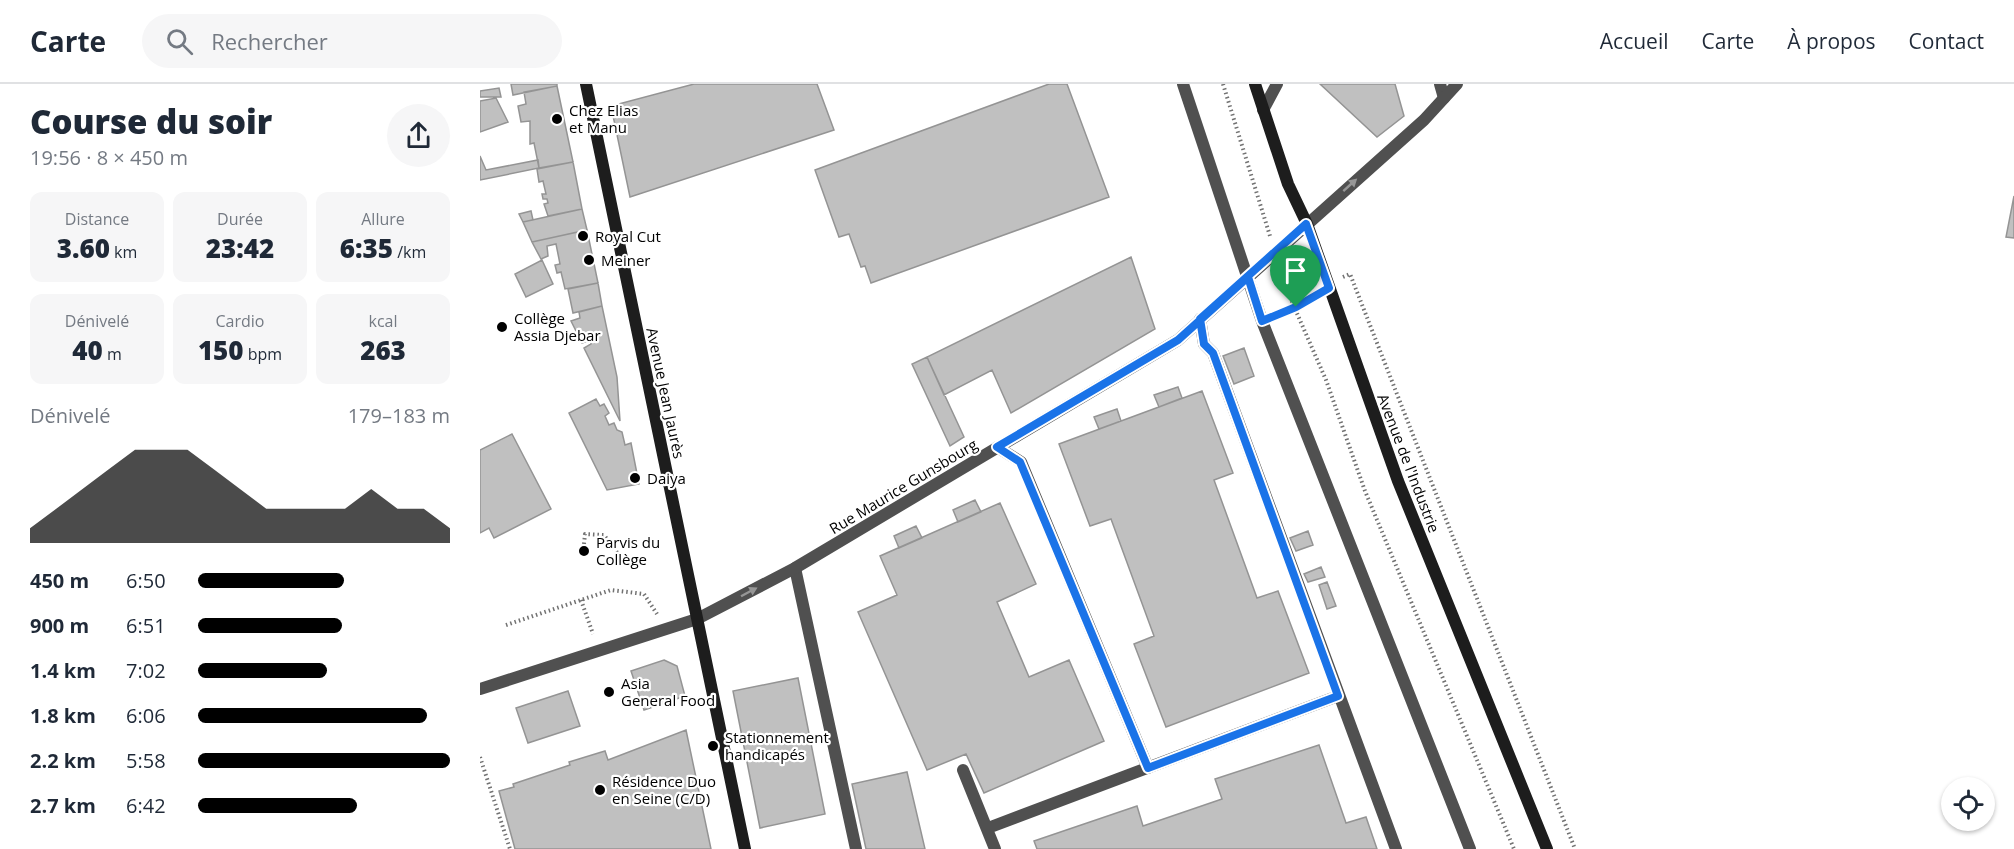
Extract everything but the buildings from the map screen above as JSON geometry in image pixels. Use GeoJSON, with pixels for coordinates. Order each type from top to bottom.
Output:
{"type":"FeatureCollection","features":[{"type":"Feature","properties":{"kind":"main road","name":"Avenue Jean Jaurès"},"geometry":{"type":"LineString","coordinates":[[586,84],[745,849]]}},
{"type":"Feature","properties":{"kind":"main road","name":"Avenue de l'Industrie"},"geometry":{"type":"LineString","coordinates":[[1255,84],[1288,183],[1306,224],[1398,481],[1546,849]]}},
{"type":"Feature","properties":{"kind":"street"},"geometry":{"type":"LineString","coordinates":[[1183,84],[1262,321],[1470,849]]}},
{"type":"Feature","properties":{"kind":"street"},"geometry":{"type":"LineString","coordinates":[[1263,110],[1277,84]]}},
{"type":"Feature","properties":{"kind":"street"},"geometry":{"type":"LineString","coordinates":[[1440,84],[1444,99]]}},
{"type":"Feature","properties":{"kind":"street","name":"Rue Maurice Gunsbourg"},"geometry":{"type":"LineString","coordinates":[[480,689],[666,627],[697,619],[795,568],[1178,340],[1444,99],[1457,84]]}},
{"type":"Feature","properties":{"kind":"street"},"geometry":{"type":"LineString","coordinates":[[1200,319],[1204,344],[1213,353],[1396,849]]}},
{"type":"Feature","properties":{"kind":"street"},"geometry":{"type":"LineString","coordinates":[[997,447],[1020,462],[1148,768]]}},
{"type":"Feature","properties":{"kind":"street"},"geometry":{"type":"LineString","coordinates":[[795,568],[856,849]]}},
{"type":"Feature","properties":{"kind":"street"},"geometry":{"type":"LineString","coordinates":[[988,828],[1338,696]]}},
{"type":"Feature","properties":{"kind":"street"},"geometry":{"type":"LineString","coordinates":[[963,770],[995,849]]}},
{"type":"Feature","properties":{"kind":"path"},"geometry":{"type":"LineString","coordinates":[[1223,84],[1275,253],[1280,277],[1326,380],[1365,491],[1514,849]]}},
{"type":"Feature","properties":{"kind":"path"},"geometry":{"type":"LineString","coordinates":[[1262,321],[1293,309],[1350,274],[1575,849]]}},
{"type":"Feature","properties":{"kind":"path"},"geometry":{"type":"LineString","coordinates":[[584,544],[585,534],[604,535],[619,555]]}},
{"type":"Feature","properties":{"kind":"path"},"geometry":{"type":"LineString","coordinates":[[506,625],[611,590],[644,594],[666,627]]}},
{"type":"Feature","properties":{"kind":"path"},"geometry":{"type":"LineString","coordinates":[[581,600],[593,634]]}},
{"type":"Feature","properties":{"kind":"path"},"geometry":{"type":"LineString","coordinates":[[480,756],[510,849]]}},
{"type":"Feature","properties":{"kind":"place","name":"Chez Elias et Manu"},"geometry":{"type":"Point","coordinates":[557,119]}},
{"type":"Feature","properties":{"kind":"place","name":"Royal Cut"},"geometry":{"type":"Point","coordinates":[583,236]}},
{"type":"Feature","properties":{"kind":"place","name":"Meiner"},"geometry":{"type":"Point","coordinates":[589,260]}},
{"type":"Feature","properties":{"kind":"place","name":"Collège Assia Djebar"},"geometry":{"type":"Point","coordinates":[502,327]}},
{"type":"Feature","properties":{"kind":"place","name":"Daiya"},"geometry":{"type":"Point","coordinates":[635,478]}},
{"type":"Feature","properties":{"kind":"place","name":"Parvis du Collège"},"geometry":{"type":"Point","coordinates":[584,551]}},
{"type":"Feature","properties":{"kind":"place","name":"Asia General Food"},"geometry":{"type":"Point","coordinates":[609,692]}},
{"type":"Feature","properties":{"kind":"place","name":"Stationnement handicapés"},"geometry":{"type":"Point","coordinates":[713,746]}},
{"type":"Feature","properties":{"kind":"place","name":"Résidence Duo en Seine (C/D)"},"geometry":{"type":"Point","coordinates":[600,790]}},
{"type":"Feature","properties":{"kind":"route"},"geometry":{"type":"LineString","coordinates":[[1296,307],[1262,321],[1248,277],[1200,319],[1178,340],[997,447],[1020,462],[1148,768],[1338,696],[1213,353],[1204,344],[1200,319],[1306,224],[1329,288],[1311,301],[1296,307]]}}]}
